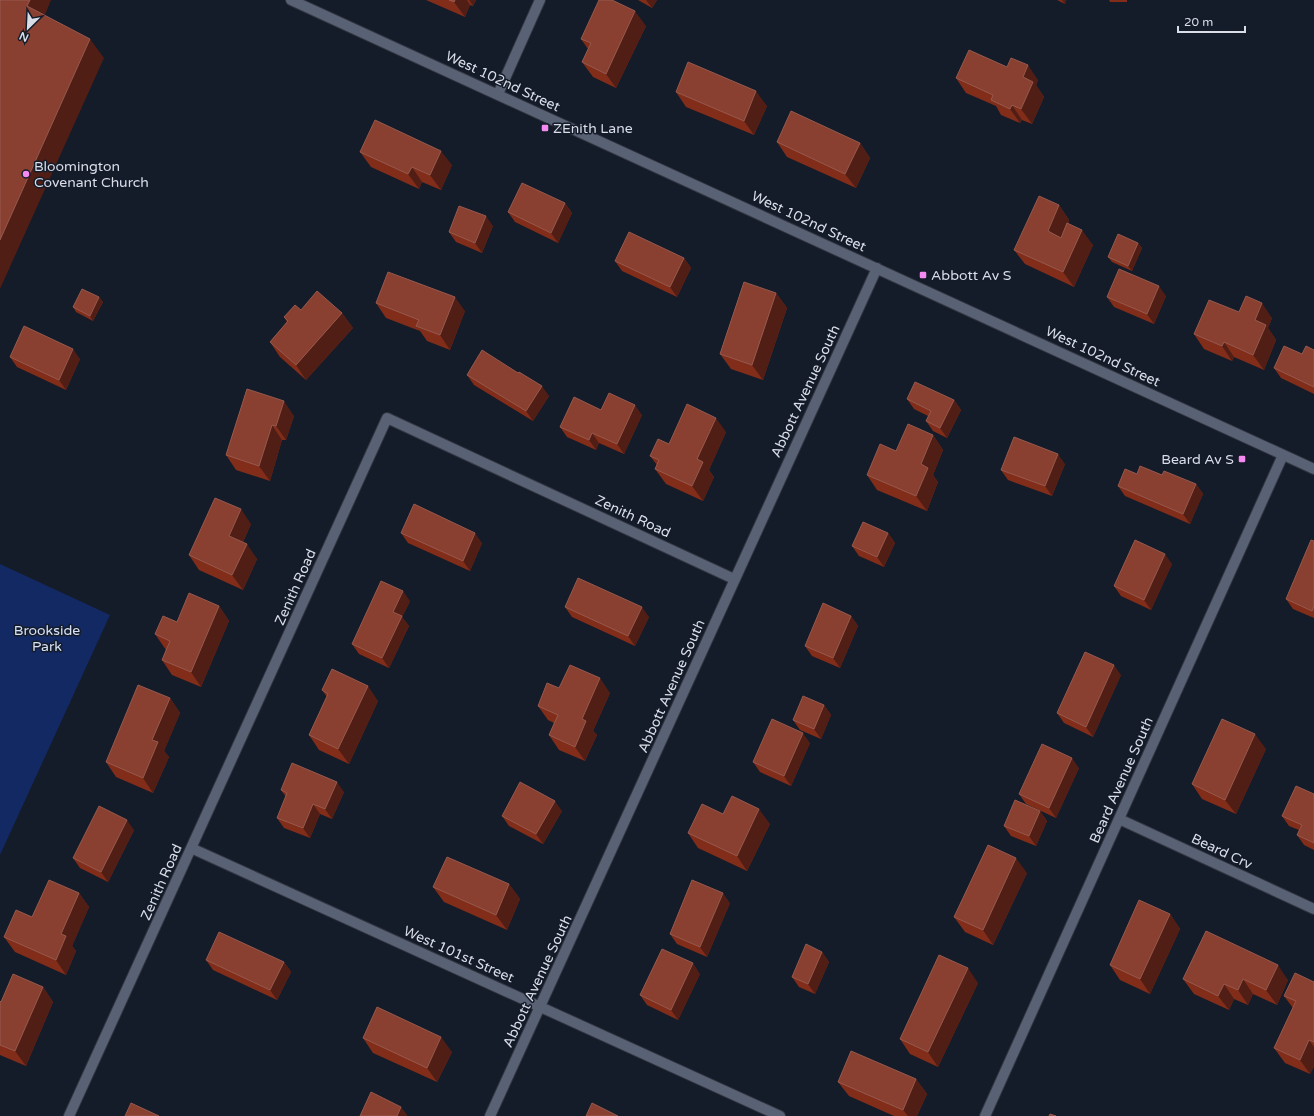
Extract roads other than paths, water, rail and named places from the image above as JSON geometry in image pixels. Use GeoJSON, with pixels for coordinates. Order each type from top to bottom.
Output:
{"type":"FeatureCollection","features":[{"type":"Feature","properties":{"kind":"street","name":"West 102nd Street"},"geometry":{"type":"LineString","coordinates":[[291,0],[1314,469]]}},
{"type":"Feature","properties":{"kind":"street"},"geometry":{"type":"LineString","coordinates":[[498,94],[540,0]]}},
{"type":"Feature","properties":{"kind":"street","name":"Abbott Avenue South"},"geometry":{"type":"LineString","coordinates":[[490,1116],[877,268]]}},
{"type":"Feature","properties":{"kind":"street","name":"Zenith Road"},"geometry":{"type":"LineString","coordinates":[[70,1116],[387,418],[734,579]]}},
{"type":"Feature","properties":{"kind":"street","name":"Beard Avenue South"},"geometry":{"type":"LineString","coordinates":[[985,1116],[1283,455]]}},
{"type":"Feature","properties":{"kind":"street","name":"Beard Crv"},"geometry":{"type":"LineString","coordinates":[[1119,819],[1314,909]]}},
{"type":"Feature","properties":{"kind":"street","name":"West 101st Street"},"geometry":{"type":"LineString","coordinates":[[191,848],[780,1116]]}},
{"type":"Feature","properties":{"kind":"place","name":"ZEnith Lane"},"geometry":{"type":"Point","coordinates":[545,128]}},
{"type":"Feature","properties":{"kind":"place","name":"Bloomington Covenant Church"},"geometry":{"type":"Point","coordinates":[26,174]}},
{"type":"Feature","properties":{"kind":"place","name":"Abbott Av S"},"geometry":{"type":"Point","coordinates":[923,275]}},
{"type":"Feature","properties":{"kind":"place","name":"Beard Av S"},"geometry":{"type":"Point","coordinates":[1242,459]}},
{"type":"Feature","properties":{"kind":"park label","name":"Brookside Park"},"geometry":{"type":"Point","coordinates":[47,638]}}]}
